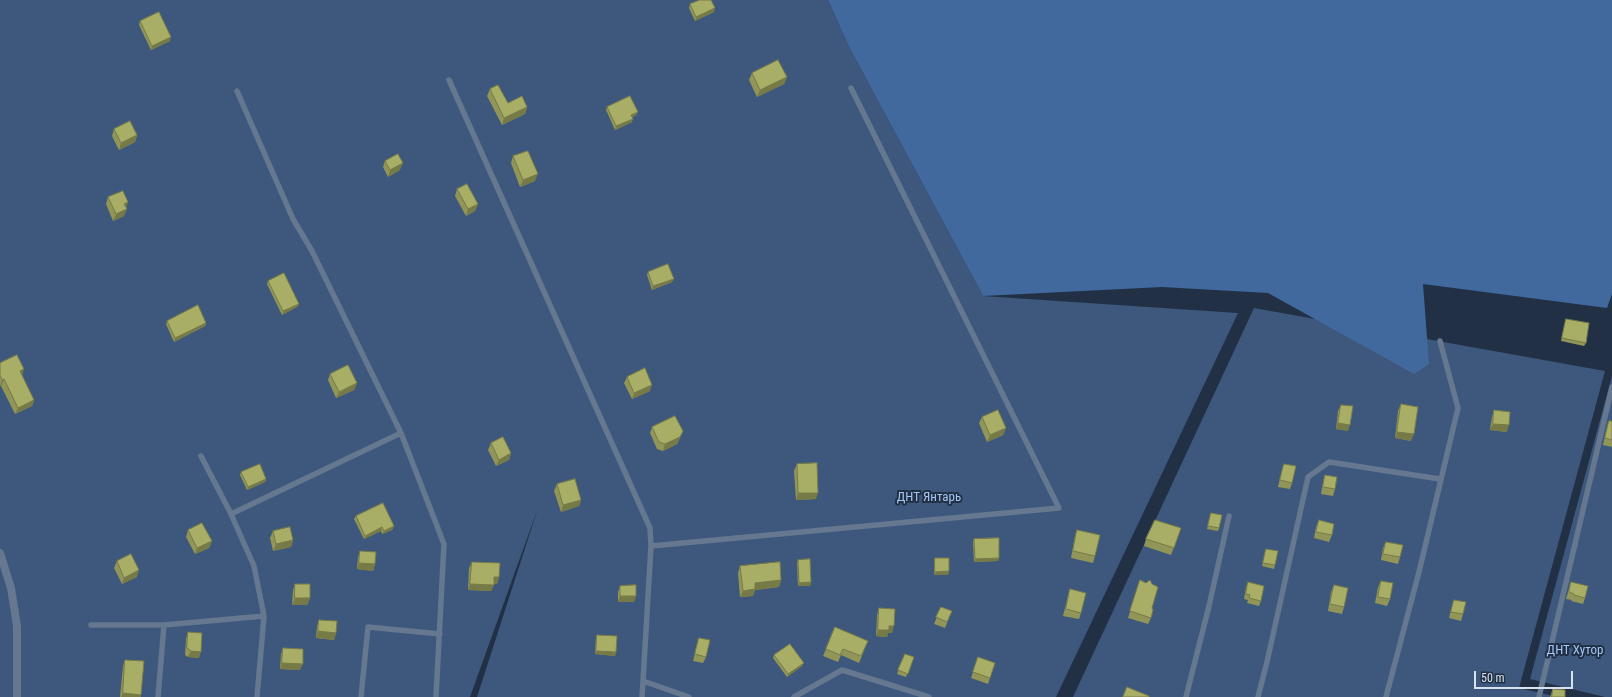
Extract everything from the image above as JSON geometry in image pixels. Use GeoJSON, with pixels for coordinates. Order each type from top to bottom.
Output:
{"type":"FeatureCollection","features":[{"type":"Feature","properties":{"kind":"street"},"geometry":{"type":"LineString","coordinates":[[0,553],[11,588],[17,626],[17,697]]}},
{"type":"Feature","properties":{"kind":"lane"},"geometry":{"type":"LineString","coordinates":[[449,80],[650,528],[651,546],[642,697]]}},
{"type":"Feature","properties":{"kind":"lane"},"geometry":{"type":"LineString","coordinates":[[651,546],[1059,508],[851,88]]}},
{"type":"Feature","properties":{"kind":"lane"},"geometry":{"type":"LineString","coordinates":[[237,91],[293,219],[312,251],[401,433],[444,544],[436,697]]}},
{"type":"Feature","properties":{"kind":"lane"},"geometry":{"type":"LineString","coordinates":[[1386,697],[1419,572],[1458,408],[1440,341]]}},
{"type":"Feature","properties":{"kind":"lane"},"geometry":{"type":"LineString","coordinates":[[1539,697],[1612,387]]}},
{"type":"Feature","properties":{"kind":"lane"},"geometry":{"type":"LineString","coordinates":[[231,514],[401,433]]}},
{"type":"Feature","properties":{"kind":"lane"},"geometry":{"type":"LineString","coordinates":[[201,456],[231,514],[254,566],[264,616],[257,697]]}},
{"type":"Feature","properties":{"kind":"lane"},"geometry":{"type":"LineString","coordinates":[[1258,697],[1308,477],[1329,462],[1440,479]]}},
{"type":"Feature","properties":{"kind":"lane"},"geometry":{"type":"LineString","coordinates":[[1186,697],[1209,606],[1229,516]]}},
{"type":"Feature","properties":{"kind":"lane"},"geometry":{"type":"LineString","coordinates":[[91,625],[164,625],[264,616]]}},
{"type":"Feature","properties":{"kind":"lane"},"geometry":{"type":"LineString","coordinates":[[158,697],[164,625]]}},
{"type":"Feature","properties":{"kind":"lane"},"geometry":{"type":"LineString","coordinates":[[361,697],[368,628],[440,634]]}},
{"type":"Feature","properties":{"kind":"lane"},"geometry":{"type":"LineString","coordinates":[[794,697],[842,670],[929,697]]}},
{"type":"Feature","properties":{"kind":"lane"},"geometry":{"type":"LineString","coordinates":[[644,681],[689,697]]}},
{"type":"Feature","properties":{"kind":"green space","name":"ДНТ Янтарь"},"geometry":{"type":"Polygon","coordinates":[[[0,0],[828,0],[849,47],[983,296],[1238,313],[1056,697],[477,697],[538,508],[470,697],[0,697],[0,0]]]}},
{"type":"Feature","properties":{"kind":"green space"},"geometry":{"type":"Polygon","coordinates":[[[1254,308],[1605,371],[1519,688],[1558,697],[1073,697],[1254,308]]]}},
{"type":"Feature","properties":{"kind":"green space","name":"ДНТ Хутор"},"geometry":{"type":"Polygon","coordinates":[[[1612,376],[1612,697],[1605,697],[1530,679],[1612,376]]]}},
{"type":"Feature","properties":{"kind":"shaded area"},"geometry":{"type":"Polygon","coordinates":[[[828,0],[1612,0],[1612,294],[1607,308],[1423,284],[1429,364],[1414,374],[1268,293],[1162,287],[983,296],[849,47],[828,0]]]}},
{"type":"Feature","properties":{"kind":"building"},"geometry":{"type":"Polygon","coordinates":[[[700,0],[711,0],[715,8],[696,17],[690,4],[700,0]]]}},
{"type":"Feature","properties":{"kind":"building"},"geometry":{"type":"Polygon","coordinates":[[[159,12],[171,37],[152,46],[140,21],[159,12]]]}},
{"type":"Feature","properties":{"kind":"building"},"geometry":{"type":"Polygon","coordinates":[[[778,60],[787,77],[760,90],[752,73],[778,60]]]}},
{"type":"Feature","properties":{"kind":"building"},"geometry":{"type":"Polygon","coordinates":[[[498,85],[508,103],[522,96],[527,107],[504,118],[490,89],[498,85]]]}},
{"type":"Feature","properties":{"kind":"building"},"geometry":{"type":"Polygon","coordinates":[[[630,96],[638,112],[631,115],[633,119],[616,126],[607,107],[630,96]]]}},
{"type":"Feature","properties":{"kind":"building"},"geometry":{"type":"Polygon","coordinates":[[[130,121],[137,135],[121,143],[114,129],[130,121]]]}},
{"type":"Feature","properties":{"kind":"building"},"geometry":{"type":"Polygon","coordinates":[[[528,151],[538,174],[523,180],[513,156],[528,151]]]}},
{"type":"Feature","properties":{"kind":"building"},"geometry":{"type":"Polygon","coordinates":[[[398,154],[403,163],[390,170],[385,161],[398,154]]]}},
{"type":"Feature","properties":{"kind":"building"},"geometry":{"type":"Polygon","coordinates":[[[467,184],[478,204],[468,209],[457,189],[467,184]]]}},
{"type":"Feature","properties":{"kind":"building"},"geometry":{"type":"Polygon","coordinates":[[[123,191],[128,202],[124,204],[127,209],[116,214],[108,197],[123,191]]]}},
{"type":"Feature","properties":{"kind":"building"},"geometry":{"type":"Polygon","coordinates":[[[668,264],[674,279],[653,286],[648,272],[668,264]]]}},
{"type":"Feature","properties":{"kind":"building"},"geometry":{"type":"Polygon","coordinates":[[[284,273],[299,304],[283,311],[268,281],[284,273]]]}},
{"type":"Feature","properties":{"kind":"building"},"geometry":{"type":"Polygon","coordinates":[[[198,305],[206,323],[175,338],[167,321],[198,305]]]}},
{"type":"Feature","properties":{"kind":"building"},"geometry":{"type":"Polygon","coordinates":[[[1566,319],[1589,323],[1586,343],[1562,338],[1566,319]]]}},
{"type":"Feature","properties":{"kind":"building"},"geometry":{"type":"Polygon","coordinates":[[[17,355],[24,369],[20,371],[34,400],[18,408],[4,379],[2,380],[0,375],[0,363],[17,355]]]}},
{"type":"Feature","properties":{"kind":"building"},"geometry":{"type":"Polygon","coordinates":[[[348,365],[357,383],[339,392],[330,374],[348,365]]]}},
{"type":"Feature","properties":{"kind":"building"},"geometry":{"type":"Polygon","coordinates":[[[645,368],[652,385],[634,393],[627,377],[645,368]]]}},
{"type":"Feature","properties":{"kind":"building"},"geometry":{"type":"Polygon","coordinates":[[[1401,404],[1418,407],[1414,434],[1397,432],[1401,404]]]}},
{"type":"Feature","properties":{"kind":"building"},"geometry":{"type":"Polygon","coordinates":[[[1341,405],[1353,406],[1350,425],[1338,423],[1341,405]]]}},
{"type":"Feature","properties":{"kind":"building"},"geometry":{"type":"Polygon","coordinates":[[[998,410],[1006,428],[990,435],[982,417],[998,410]]]}},
{"type":"Feature","properties":{"kind":"building"},"geometry":{"type":"Polygon","coordinates":[[[1494,410],[1510,412],[1509,425],[1493,424],[1494,410]]]}},
{"type":"Feature","properties":{"kind":"building"},"geometry":{"type":"Polygon","coordinates":[[[675,416],[683,431],[680,437],[665,444],[659,442],[652,427],[675,416]]]}},
{"type":"Feature","properties":{"kind":"building"},"geometry":{"type":"Polygon","coordinates":[[[1609,421],[1612,421],[1612,440],[1605,438],[1609,421]]]}},
{"type":"Feature","properties":{"kind":"building"},"geometry":{"type":"Polygon","coordinates":[[[503,437],[511,453],[499,460],[491,443],[503,437]]]}},
{"type":"Feature","properties":{"kind":"building"},"geometry":{"type":"Polygon","coordinates":[[[817,463],[818,493],[798,493],[797,464],[817,463]]]}},
{"type":"Feature","properties":{"kind":"building"},"geometry":{"type":"Polygon","coordinates":[[[260,464],[266,479],[248,487],[241,472],[260,464]]]}},
{"type":"Feature","properties":{"kind":"building"},"geometry":{"type":"Polygon","coordinates":[[[1284,464],[1296,466],[1292,483],[1280,480],[1284,464]]]}},
{"type":"Feature","properties":{"kind":"building"},"geometry":{"type":"Polygon","coordinates":[[[1325,475],[1337,477],[1335,489],[1323,487],[1325,475]]]}},
{"type":"Feature","properties":{"kind":"building"},"geometry":{"type":"Polygon","coordinates":[[[575,479],[581,500],[563,505],[557,484],[575,479]]]}},
{"type":"Feature","properties":{"kind":"building"},"geometry":{"type":"Polygon","coordinates":[[[383,503],[394,526],[384,531],[382,527],[365,536],[356,516],[383,503]]]}},
{"type":"Feature","properties":{"kind":"building"},"geometry":{"type":"Polygon","coordinates":[[[1211,513],[1222,515],[1219,528],[1208,526],[1211,513]]]}},
{"type":"Feature","properties":{"kind":"building"},"geometry":{"type":"Polygon","coordinates":[[[1155,520],[1181,528],[1174,548],[1146,539],[1155,520]]]}},
{"type":"Feature","properties":{"kind":"building"},"geometry":{"type":"Polygon","coordinates":[[[1319,520],[1334,524],[1332,535],[1316,532],[1319,520]]]}},
{"type":"Feature","properties":{"kind":"building"},"geometry":{"type":"Polygon","coordinates":[[[202,523],[212,541],[197,548],[188,530],[202,523]]]}},
{"type":"Feature","properties":{"kind":"building"},"geometry":{"type":"Polygon","coordinates":[[[290,527],[293,540],[276,544],[273,531],[290,527]]]}},
{"type":"Feature","properties":{"kind":"building"},"geometry":{"type":"Polygon","coordinates":[[[1077,530],[1100,535],[1095,556],[1073,551],[1077,530]]]}},
{"type":"Feature","properties":{"kind":"building"},"geometry":{"type":"Polygon","coordinates":[[[999,538],[999,558],[975,559],[974,539],[999,538]]]}},
{"type":"Feature","properties":{"kind":"building"},"geometry":{"type":"Polygon","coordinates":[[[1386,542],[1403,545],[1400,557],[1383,554],[1386,542]]]}},
{"type":"Feature","properties":{"kind":"building"},"geometry":{"type":"Polygon","coordinates":[[[1266,549],[1278,551],[1275,565],[1263,563],[1266,549]]]}},
{"type":"Feature","properties":{"kind":"building"},"geometry":{"type":"Polygon","coordinates":[[[360,551],[376,552],[375,564],[359,563],[360,551]]]}},
{"type":"Feature","properties":{"kind":"building"},"geometry":{"type":"Polygon","coordinates":[[[131,554],[139,570],[124,578],[117,561],[131,554]]]}},
{"type":"Feature","properties":{"kind":"building"},"geometry":{"type":"Polygon","coordinates":[[[935,558],[949,558],[949,571],[935,572],[935,558]]]}},
{"type":"Feature","properties":{"kind":"building"},"geometry":{"type":"Polygon","coordinates":[[[810,559],[811,582],[799,583],[798,560],[810,559]]]}},
{"type":"Feature","properties":{"kind":"building"},"geometry":{"type":"Polygon","coordinates":[[[472,562],[500,563],[499,577],[494,577],[494,585],[470,584],[472,562]]]}},
{"type":"Feature","properties":{"kind":"building"},"geometry":{"type":"Polygon","coordinates":[[[780,562],[781,580],[755,583],[755,589],[743,591],[740,566],[780,562]]]}},
{"type":"Feature","properties":{"kind":"building"},"geometry":{"type":"Polygon","coordinates":[[[1140,580],[1146,583],[1150,580],[1152,584],[1158,587],[1152,608],[1151,618],[1130,611],[1140,580]]]}},
{"type":"Feature","properties":{"kind":"building"},"geometry":{"type":"Polygon","coordinates":[[[1381,581],[1393,583],[1390,599],[1378,597],[1381,581]]]}},
{"type":"Feature","properties":{"kind":"building"},"geometry":{"type":"Polygon","coordinates":[[[1248,582],[1264,586],[1261,601],[1249,598],[1250,595],[1246,594],[1248,582]]]}},
{"type":"Feature","properties":{"kind":"building"},"geometry":{"type":"Polygon","coordinates":[[[1571,582],[1588,586],[1585,598],[1569,592],[1571,582]]]}},
{"type":"Feature","properties":{"kind":"building"},"geometry":{"type":"Polygon","coordinates":[[[295,584],[310,584],[310,598],[295,598],[295,584]]]}},
{"type":"Feature","properties":{"kind":"building"},"geometry":{"type":"Polygon","coordinates":[[[636,585],[636,596],[620,596],[620,586],[636,585]]]}},
{"type":"Feature","properties":{"kind":"building"},"geometry":{"type":"Polygon","coordinates":[[[1334,585],[1348,588],[1344,607],[1330,604],[1334,585]]]}},
{"type":"Feature","properties":{"kind":"building"},"geometry":{"type":"Polygon","coordinates":[[[1070,589],[1086,593],[1081,613],[1066,609],[1070,589]]]}},
{"type":"Feature","properties":{"kind":"building"},"geometry":{"type":"Polygon","coordinates":[[[1454,600],[1466,602],[1463,614],[1451,612],[1454,600]]]}},
{"type":"Feature","properties":{"kind":"building"},"geometry":{"type":"Polygon","coordinates":[[[941,607],[952,611],[947,622],[936,617],[941,607]]]}},
{"type":"Feature","properties":{"kind":"building"},"geometry":{"type":"Polygon","coordinates":[[[879,608],[895,609],[894,626],[889,626],[889,630],[878,630],[879,608]]]}},
{"type":"Feature","properties":{"kind":"building"},"geometry":{"type":"Polygon","coordinates":[[[319,620],[337,621],[336,633],[318,631],[319,620]]]}},
{"type":"Feature","properties":{"kind":"building"},"geometry":{"type":"Polygon","coordinates":[[[835,627],[868,641],[861,656],[843,649],[840,655],[826,649],[835,627]]]}},
{"type":"Feature","properties":{"kind":"building"},"geometry":{"type":"Polygon","coordinates":[[[188,632],[202,633],[201,652],[191,651],[187,648],[188,632]]]}},
{"type":"Feature","properties":{"kind":"building"},"geometry":{"type":"Polygon","coordinates":[[[597,635],[617,636],[616,652],[596,651],[597,635]]]}},
{"type":"Feature","properties":{"kind":"building"},"geometry":{"type":"Polygon","coordinates":[[[699,638],[710,640],[706,657],[695,654],[699,638]]]}},
{"type":"Feature","properties":{"kind":"building"},"geometry":{"type":"Polygon","coordinates":[[[790,644],[804,663],[788,674],[774,655],[790,644]]]}},
{"type":"Feature","properties":{"kind":"building"},"geometry":{"type":"Polygon","coordinates":[[[283,648],[303,649],[303,664],[282,663],[283,648]]]}},
{"type":"Feature","properties":{"kind":"building"},"geometry":{"type":"Polygon","coordinates":[[[905,654],[914,657],[908,674],[898,670],[905,654]]]}},
{"type":"Feature","properties":{"kind":"building"},"geometry":{"type":"Polygon","coordinates":[[[978,657],[995,663],[990,678],[973,672],[978,657]]]}},
{"type":"Feature","properties":{"kind":"building"},"geometry":{"type":"Polygon","coordinates":[[[125,660],[144,661],[141,695],[123,693],[125,660]]]}},
{"type":"Feature","properties":{"kind":"building"},"geometry":{"type":"Polygon","coordinates":[[[1127,687],[1149,696],[1149,697],[1123,697],[1127,687]]]}},
{"type":"Feature","properties":{"kind":"building"},"geometry":{"type":"Polygon","coordinates":[[[1553,689],[1565,690],[1565,697],[1552,697],[1553,689]]]}}]}
